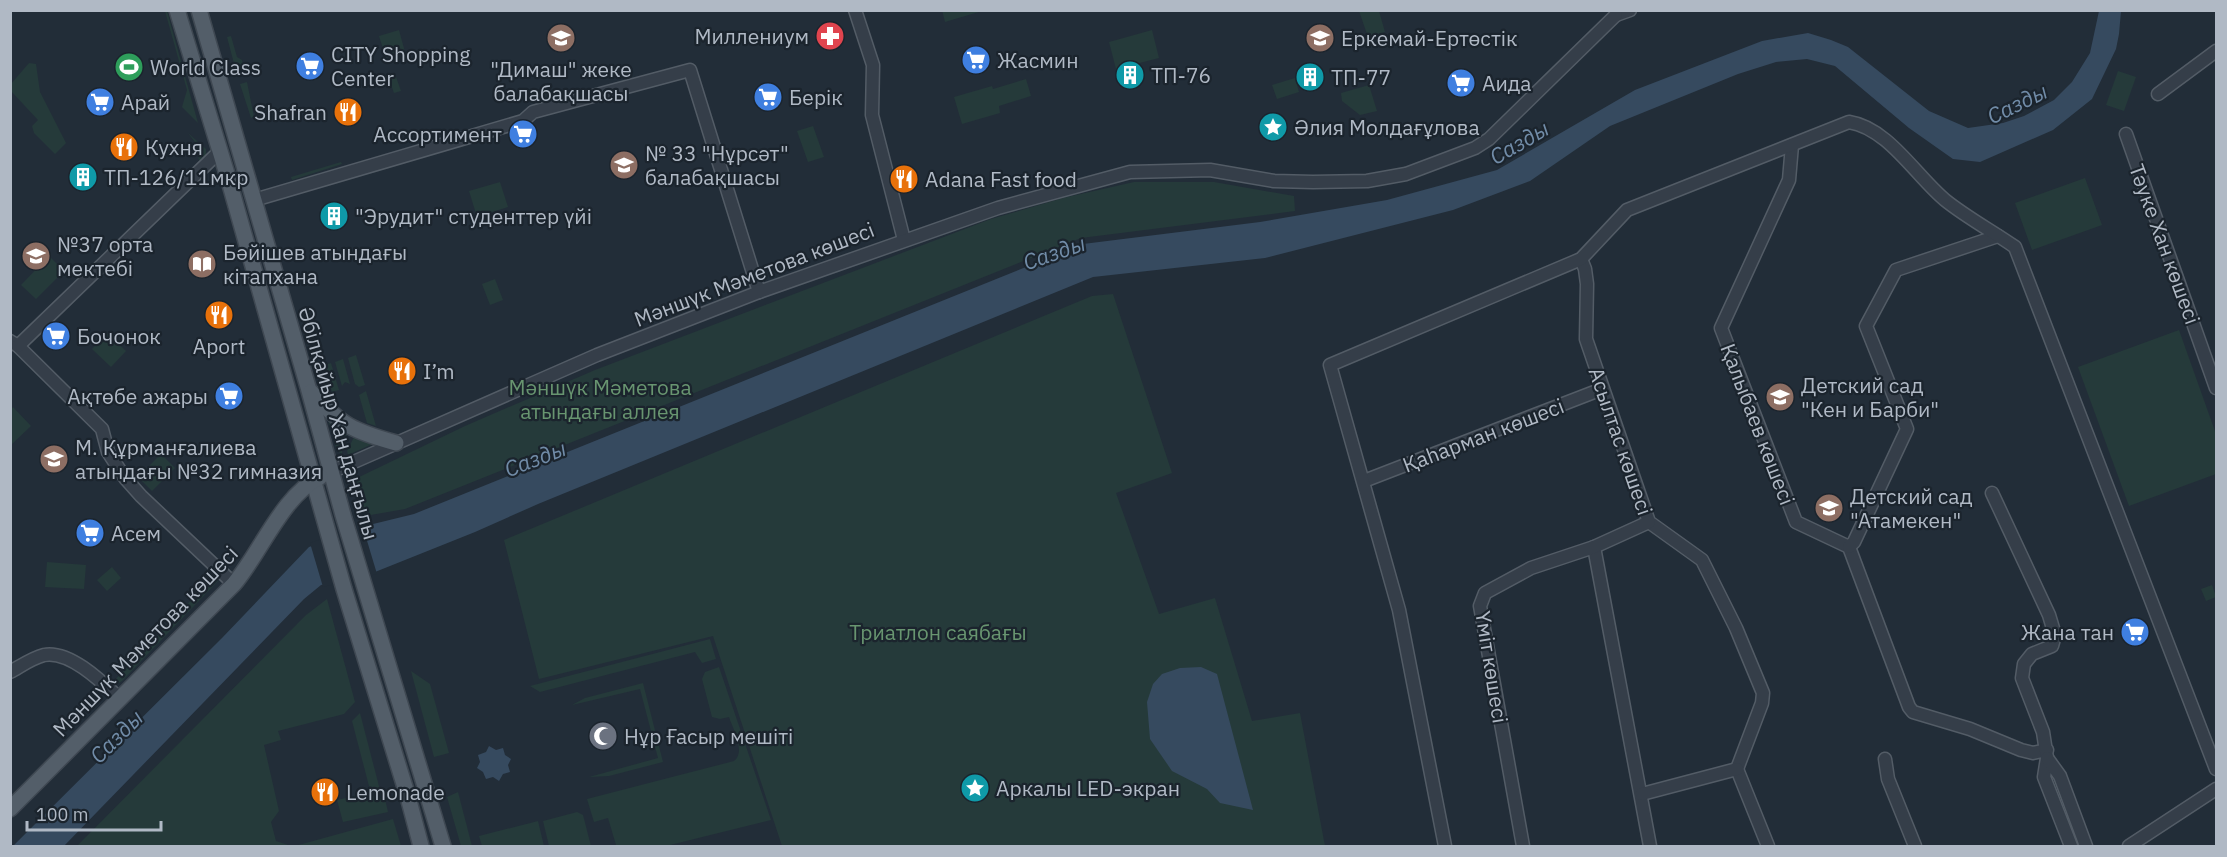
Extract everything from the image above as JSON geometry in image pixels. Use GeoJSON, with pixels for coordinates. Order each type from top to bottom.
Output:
{"type":"FeatureCollection","features":[{"type":"Feature","properties":{"kind":"main road","name":"Әбілқайыр Хан даңғылы"},"geometry":{"type":"LineString","coordinates":[[177,10],[220,151],[344,589],[421,846]]}},
{"type":"Feature","properties":{"kind":"main road","name":"Әбілқайыр Хан даңғылы"},"geometry":{"type":"LineString","coordinates":[[199,10],[363,584],[443,846]]}},
{"type":"Feature","properties":{"kind":"main road"},"geometry":{"type":"LineString","coordinates":[[258,285],[277,280]]}},
{"type":"Feature","properties":{"kind":"main road"},"geometry":{"type":"LineString","coordinates":[[284,374],[303,368]]}},
{"type":"Feature","properties":{"kind":"main road"},"geometry":{"type":"LineString","coordinates":[[309,390],[332,416],[344,424],[360,432],[396,443]]}},
{"type":"Feature","properties":{"kind":"main road","name":"Мәншүк Мәметова көшесі"},"geometry":{"type":"LineString","coordinates":[[10,809],[234,584],[297,495],[314,480],[331,472]]}},
{"type":"Feature","properties":{"kind":"main road"},"geometry":{"type":"LineString","coordinates":[[378,700],[387,701],[398,710],[410,732]]}},
{"type":"Feature","properties":{"kind":"street"},"geometry":{"type":"LineString","coordinates":[[855,10],[873,65],[872,115],[904,240]]}},
{"type":"Feature","properties":{"kind":"street"},"geometry":{"type":"LineString","coordinates":[[1615,13],[1630,10]]}},
{"type":"Feature","properties":{"kind":"street","name":"Мәншүк Мәметова көшесі"},"geometry":{"type":"LineString","coordinates":[[331,472],[573,365],[759,292],[998,208],[1130,172],[1210,170],[1274,180],[1313,182],[1367,181],[1406,174],[1475,148],[1489,139],[1615,13]]}},
{"type":"Feature","properties":{"kind":"street"},"geometry":{"type":"LineString","coordinates":[[2158,93],[2217,51]]}},
{"type":"Feature","properties":{"kind":"street"},"geometry":{"type":"LineString","coordinates":[[254,200],[523,122],[533,112],[690,70],[759,292]]}},
{"type":"Feature","properties":{"kind":"street"},"geometry":{"type":"LineString","coordinates":[[1445,846],[1399,610],[1330,365],[1581,259],[1627,210],[1849,123],[1857,124],[1879,134],[1945,200],[2014,247],[2217,769]]}},
{"type":"Feature","properties":{"kind":"street","name":"Тәуке Хан көшесі"},"geometry":{"type":"LineString","coordinates":[[2126,134],[2217,388]]}},
{"type":"Feature","properties":{"kind":"street","name":"Қалыбаев көшесі"},"geometry":{"type":"LineString","coordinates":[[1792,145],[1789,180],[1720,328],[1796,522],[1850,547]]}},
{"type":"Feature","properties":{"kind":"street"},"geometry":{"type":"LineString","coordinates":[[220,151],[14,344],[102,429],[108,452],[125,478],[141,496],[234,584]]}},
{"type":"Feature","properties":{"kind":"street"},"geometry":{"type":"LineString","coordinates":[[1998,236],[1896,270],[1866,326],[1907,429],[1850,547],[1908,707],[1913,712],[1970,729],[2021,750],[2047,754]]}},
{"type":"Feature","properties":{"kind":"street","name":"Асылтас көшесі"},"geometry":{"type":"LineString","coordinates":[[1581,259],[1587,284],[1586,339],[1649,522],[1702,560],[1736,628],[1763,693],[1762,703],[1737,769]]}},
{"type":"Feature","properties":{"kind":"street","name":"Қаһарман көшесі"},"geometry":{"type":"LineString","coordinates":[[1364,481],[1602,389]]}},
{"type":"Feature","properties":{"kind":"street"},"geometry":{"type":"LineString","coordinates":[[1992,493],[2049,615],[2055,635],[2052,646],[2032,654],[2024,663],[2022,678],[2043,732],[2047,754],[2044,777],[2071,846]]}},
{"type":"Feature","properties":{"kind":"street","name":"Үміт көшесі"},"geometry":{"type":"LineString","coordinates":[[1523,846],[1480,606],[1482,600],[1485,593],[1531,568],[1594,547],[1649,522]]}},
{"type":"Feature","properties":{"kind":"street"},"geometry":{"type":"LineString","coordinates":[[1594,547],[1650,846]]}},
{"type":"Feature","properties":{"kind":"street"},"geometry":{"type":"LineString","coordinates":[[10,672],[38,657],[47,654],[56,656],[64,658],[95,676],[120,699]]}},
{"type":"Feature","properties":{"kind":"street"},"geometry":{"type":"LineString","coordinates":[[2047,754],[2060,776],[2086,846]]}},
{"type":"Feature","properties":{"kind":"street"},"geometry":{"type":"LineString","coordinates":[[1885,759],[1888,778],[1915,846]]}},
{"type":"Feature","properties":{"kind":"street"},"geometry":{"type":"LineString","coordinates":[[1642,794],[1737,769],[1768,846]]}},
{"type":"Feature","properties":{"kind":"street"},"geometry":{"type":"LineString","coordinates":[[2129,846],[2217,789]]}},
{"type":"Feature","properties":{"kind":"green space"},"geometry":{"type":"Polygon","coordinates":[[[942,10],[982,10],[982,11],[945,22],[942,10]]]}},
{"type":"Feature","properties":{"kind":"green space"},"geometry":{"type":"Polygon","coordinates":[[[165,11],[167,11],[198,123],[182,107],[187,90],[165,11]]]}},
{"type":"Feature","properties":{"kind":"green space"},"geometry":{"type":"Polygon","coordinates":[[[1359,11],[1379,11],[1385,32],[1368,37],[1359,11]]]}},
{"type":"Feature","properties":{"kind":"green space"},"geometry":{"type":"Polygon","coordinates":[[[399,30],[405,52],[386,58],[379,36],[399,30]]]}},
{"type":"Feature","properties":{"kind":"green space"},"geometry":{"type":"Polygon","coordinates":[[[1152,30],[1159,58],[1116,69],[1109,42],[1152,30]]]}},
{"type":"Feature","properties":{"kind":"green space"},"geometry":{"type":"Polygon","coordinates":[[[231,36],[237,57],[242,60],[245,73],[237,75],[227,37],[231,36]]]}},
{"type":"Feature","properties":{"kind":"green space"},"geometry":{"type":"Polygon","coordinates":[[[29,63],[36,64],[40,92],[66,143],[55,154],[34,133],[32,126],[38,120],[11,91],[11,84],[29,63]]]}},
{"type":"Feature","properties":{"kind":"green space"},"geometry":{"type":"Polygon","coordinates":[[[2118,71],[2136,77],[2124,111],[2106,105],[2118,71]]]}},
{"type":"Feature","properties":{"kind":"green space"},"geometry":{"type":"Polygon","coordinates":[[[395,74],[401,91],[394,93],[388,76],[395,74]]]}},
{"type":"Feature","properties":{"kind":"green space"},"geometry":{"type":"Polygon","coordinates":[[[1295,78],[1299,92],[1277,99],[1272,85],[1295,78]]]}},
{"type":"Feature","properties":{"kind":"green space"},"geometry":{"type":"Polygon","coordinates":[[[1026,79],[1031,96],[999,106],[1000,113],[962,124],[954,97],[1026,79]]]}},
{"type":"Feature","properties":{"kind":"green space"},"geometry":{"type":"Polygon","coordinates":[[[247,82],[254,117],[251,118],[240,84],[247,82]]]}},
{"type":"Feature","properties":{"kind":"green space"},"geometry":{"type":"Polygon","coordinates":[[[1369,85],[1377,111],[1360,115],[1342,101],[1341,93],[1369,85]]]}},
{"type":"Feature","properties":{"kind":"green space"},"geometry":{"type":"Polygon","coordinates":[[[813,126],[824,157],[808,162],[797,131],[813,126]]]}},
{"type":"Feature","properties":{"kind":"green space"},"geometry":{"type":"Polygon","coordinates":[[[188,133],[206,149],[206,157],[200,165],[195,142],[188,133]]]}},
{"type":"Feature","properties":{"kind":"green space"},"geometry":{"type":"Polygon","coordinates":[[[341,162],[342,164],[292,180],[291,177],[341,162]]]}},
{"type":"Feature","properties":{"kind":"green space"},"geometry":{"type":"Polygon","coordinates":[[[2085,178],[2102,225],[2032,250],[2015,203],[2085,178]]]}},
{"type":"Feature","properties":{"kind":"green space"},"geometry":{"type":"Polygon","coordinates":[[[500,182],[508,207],[477,217],[469,191],[500,182]]]}},
{"type":"Feature","properties":{"kind":"green space","name":"Мәншүк Мәметова атындағы аллея"},"geometry":{"type":"Polygon","coordinates":[[[1134,182],[1214,182],[1294,196],[1295,211],[1081,238],[405,509],[365,516],[355,479],[465,426],[595,370],[991,219],[1063,198],[1134,182]]]}},
{"type":"Feature","properties":{"kind":"green space"},"geometry":{"type":"Polygon","coordinates":[[[49,256],[64,271],[36,299],[21,285],[49,256]]]}},
{"type":"Feature","properties":{"kind":"green space"},"geometry":{"type":"Polygon","coordinates":[[[495,279],[503,300],[490,305],[482,284],[495,279]]]}},
{"type":"Feature","properties":{"kind":"green space","name":"Триатлон саябағы"},"geometry":{"type":"Polygon","coordinates":[[[1113,294],[1172,473],[1116,493],[1159,614],[1215,598],[1252,721],[1300,713],[1325,846],[782,846],[713,636],[539,679],[504,540],[1092,296],[1113,294]]]}},
{"type":"Feature","properties":{"kind":"green space"},"geometry":{"type":"Polygon","coordinates":[[[2179,330],[2216,434],[2216,474],[2129,506],[2078,367],[2179,330]]]}},
{"type":"Feature","properties":{"kind":"green space"},"geometry":{"type":"Polygon","coordinates":[[[107,333],[126,351],[111,367],[92,349],[107,333]]]}},
{"type":"Feature","properties":{"kind":"green space"},"geometry":{"type":"Polygon","coordinates":[[[356,355],[365,385],[359,387],[355,384],[348,358],[356,355]]]}},
{"type":"Feature","properties":{"kind":"green space"},"geometry":{"type":"Polygon","coordinates":[[[343,359],[350,384],[345,382],[342,386],[335,362],[343,359]]]}},
{"type":"Feature","properties":{"kind":"green space"},"geometry":{"type":"Polygon","coordinates":[[[331,363],[339,390],[332,392],[324,365],[331,363]]]}},
{"type":"Feature","properties":{"kind":"green space"},"geometry":{"type":"Polygon","coordinates":[[[366,391],[376,426],[367,423],[359,395],[366,391]]]}},
{"type":"Feature","properties":{"kind":"green space"},"geometry":{"type":"Polygon","coordinates":[[[13,407],[31,426],[11,445],[11,410],[13,407]]]}},
{"type":"Feature","properties":{"kind":"green space"},"geometry":{"type":"Polygon","coordinates":[[[328,419],[347,434],[342,445],[342,454],[337,451],[328,419]]]}},
{"type":"Feature","properties":{"kind":"green space"},"geometry":{"type":"Polygon","coordinates":[[[354,437],[377,442],[348,455],[347,451],[354,437]]]}},
{"type":"Feature","properties":{"kind":"green space"},"geometry":{"type":"Polygon","coordinates":[[[161,454],[175,468],[152,491],[138,477],[161,454]]]}},
{"type":"Feature","properties":{"kind":"green space"},"geometry":{"type":"Polygon","coordinates":[[[47,562],[86,565],[84,589],[45,587],[47,562]]]}},
{"type":"Feature","properties":{"kind":"green space"},"geometry":{"type":"Polygon","coordinates":[[[112,567],[121,578],[107,591],[97,580],[112,567]]]}},
{"type":"Feature","properties":{"kind":"green space"},"geometry":{"type":"Polygon","coordinates":[[[217,573],[218,581],[122,681],[117,684],[112,683],[217,573]]]}},
{"type":"Feature","properties":{"kind":"green space"},"geometry":{"type":"Polygon","coordinates":[[[2212,585],[2216,597],[2206,601],[2201,589],[2212,585]]]}},
{"type":"Feature","properties":{"kind":"green space"},"geometry":{"type":"Polygon","coordinates":[[[327,599],[355,702],[344,714],[278,731],[281,740],[264,745],[279,811],[271,822],[276,841],[291,846],[77,846],[306,615],[327,599]]]}},
{"type":"Feature","properties":{"kind":"green space"},"geometry":{"type":"Polygon","coordinates":[[[710,639],[716,659],[702,663],[695,652],[540,692],[530,686],[710,639]]]}},
{"type":"Feature","properties":{"kind":"green space"},"geometry":{"type":"Polygon","coordinates":[[[719,667],[771,820],[666,846],[612,846],[616,845],[608,818],[594,822],[587,799],[734,761],[737,757],[738,740],[729,717],[720,719],[712,717],[702,679],[705,672],[719,667]]]}},
{"type":"Feature","properties":{"kind":"green space"},"geometry":{"type":"Polygon","coordinates":[[[411,671],[430,684],[449,753],[434,757],[411,671]]]}},
{"type":"Feature","properties":{"kind":"green space"},"geometry":{"type":"Polygon","coordinates":[[[643,683],[663,762],[609,776],[589,777],[658,758],[640,689],[572,705],[585,698],[643,683]]]}},
{"type":"Feature","properties":{"kind":"green space"},"geometry":{"type":"Polygon","coordinates":[[[360,713],[380,790],[369,786],[352,721],[360,713]]]}},
{"type":"Feature","properties":{"kind":"green space"},"geometry":{"type":"Polygon","coordinates":[[[458,792],[472,846],[461,846],[447,797],[458,792]]]}},
{"type":"Feature","properties":{"kind":"green space"},"geometry":{"type":"Polygon","coordinates":[[[364,794],[385,799],[388,812],[343,822],[337,800],[364,794]]]}},
{"type":"Feature","properties":{"kind":"green space"},"geometry":{"type":"Polygon","coordinates":[[[577,812],[583,815],[591,846],[549,846],[543,821],[577,812]]]}},
{"type":"Feature","properties":{"kind":"green space"},"geometry":{"type":"Polygon","coordinates":[[[393,819],[401,846],[295,846],[393,819]]]}},
{"type":"Feature","properties":{"kind":"green space"},"geometry":{"type":"Polygon","coordinates":[[[538,821],[544,846],[482,846],[479,836],[538,821]]]}},
{"type":"Feature","properties":{"kind":"water"},"geometry":{"type":"Polygon","coordinates":[[[2099,11],[2121,11],[2116,49],[2092,99],[2053,130],[1980,162],[1953,159],[1909,128],[1835,66],[1807,59],[1776,62],[1738,74],[1610,126],[1530,181],[1453,210],[1265,258],[1093,277],[370,574],[321,585],[304,599],[64,846],[13,846],[222,638],[309,547],[369,525],[414,514],[1083,244],[1260,222],[1387,200],[1497,170],[1635,90],[1762,41],[1808,33],[1831,40],[1848,47],[1929,111],[1968,128],[2003,123],[2024,116],[2054,100],[2072,82],[2090,53],[2099,11]]]}},
{"type":"Feature","properties":{"kind":"water"},"geometry":{"type":"Polygon","coordinates":[[[1201,667],[1217,674],[1253,810],[1220,803],[1207,789],[1172,771],[1150,739],[1147,702],[1153,684],[1162,674],[1180,668],[1201,667]]]}},
{"type":"Feature","properties":{"kind":"water"},"geometry":{"type":"Polygon","coordinates":[[[489,746],[496,750],[503,748],[505,755],[511,759],[508,765],[510,772],[503,774],[499,781],[493,777],[486,779],[483,772],[477,768],[480,762],[478,755],[486,752],[489,746]]]}},
{"type":"Feature","properties":{"kind":"pier"},"geometry":{"type":"Polygon","coordinates":[[[362,524],[377,574],[323,587],[310,543],[362,524]]]}},
{"type":"Feature","properties":{"kind":"place","name":"Миллениум"},"geometry":{"type":"Point","coordinates":[830,36]}},
{"type":"Feature","properties":{"kind":"place","name":"\"Димаш\" жеке балабақшасы"},"geometry":{"type":"Point","coordinates":[561,38]}},
{"type":"Feature","properties":{"kind":"place","name":"Еркемай-Ертөстік"},"geometry":{"type":"Point","coordinates":[1320,38]}},
{"type":"Feature","properties":{"kind":"place","name":"Жасмин"},"geometry":{"type":"Point","coordinates":[976,60]}},
{"type":"Feature","properties":{"kind":"place","name":"CITY Shopping Center"},"geometry":{"type":"Point","coordinates":[310,66]}},
{"type":"Feature","properties":{"kind":"place","name":"World Class"},"geometry":{"type":"Point","coordinates":[129,67]}},
{"type":"Feature","properties":{"kind":"place","name":"ТП-76"},"geometry":{"type":"Point","coordinates":[1130,75]}},
{"type":"Feature","properties":{"kind":"place","name":"ТП-77"},"geometry":{"type":"Point","coordinates":[1310,77]}},
{"type":"Feature","properties":{"kind":"place","name":"Аида"},"geometry":{"type":"Point","coordinates":[1461,83]}},
{"type":"Feature","properties":{"kind":"place","name":"Берік"},"geometry":{"type":"Point","coordinates":[768,97]}},
{"type":"Feature","properties":{"kind":"place","name":"Арай"},"geometry":{"type":"Point","coordinates":[100,102]}},
{"type":"Feature","properties":{"kind":"place","name":"Shafran"},"geometry":{"type":"Point","coordinates":[348,112]}},
{"type":"Feature","properties":{"kind":"place","name":"Әлия Молдағұлова"},"geometry":{"type":"Point","coordinates":[1273,127]}},
{"type":"Feature","properties":{"kind":"place","name":"Ассортимент"},"geometry":{"type":"Point","coordinates":[523,134]}},
{"type":"Feature","properties":{"kind":"place","name":"Кухня"},"geometry":{"type":"Point","coordinates":[124,147]}},
{"type":"Feature","properties":{"kind":"place","name":"№ 33 \"Нұрсәт\" балабақшасы"},"geometry":{"type":"Point","coordinates":[624,165]}},
{"type":"Feature","properties":{"kind":"place","name":"ТП-126/11мкр"},"geometry":{"type":"Point","coordinates":[83,177]}},
{"type":"Feature","properties":{"kind":"place","name":"Adana Fast food"},"geometry":{"type":"Point","coordinates":[904,179]}},
{"type":"Feature","properties":{"kind":"place","name":"\"Эрудит\" студенттер үйі"},"geometry":{"type":"Point","coordinates":[334,216]}},
{"type":"Feature","properties":{"kind":"place","name":"№37 орта мектебі"},"geometry":{"type":"Point","coordinates":[36,256]}},
{"type":"Feature","properties":{"kind":"place","name":"Бәйішев атындағы кітапхана"},"geometry":{"type":"Point","coordinates":[202,264]}},
{"type":"Feature","properties":{"kind":"place","name":"Aport"},"geometry":{"type":"Point","coordinates":[219,315]}},
{"type":"Feature","properties":{"kind":"place","name":"Бочонок"},"geometry":{"type":"Point","coordinates":[56,336]}},
{"type":"Feature","properties":{"kind":"place","name":"I’m"},"geometry":{"type":"Point","coordinates":[402,371]}},
{"type":"Feature","properties":{"kind":"place","name":"Ақтөбе ажары"},"geometry":{"type":"Point","coordinates":[229,396]}},
{"type":"Feature","properties":{"kind":"place","name":"Детский сад \"Кен и Барби\""},"geometry":{"type":"Point","coordinates":[1780,397]}},
{"type":"Feature","properties":{"kind":"place","name":"М. Құрманғалиева атындағы №32 гимназия"},"geometry":{"type":"Point","coordinates":[54,459]}},
{"type":"Feature","properties":{"kind":"place","name":"Детский сад \"Атамекен\""},"geometry":{"type":"Point","coordinates":[1829,508]}},
{"type":"Feature","properties":{"kind":"place","name":"Асем"},"geometry":{"type":"Point","coordinates":[90,533]}},
{"type":"Feature","properties":{"kind":"place","name":"Жана тан"},"geometry":{"type":"Point","coordinates":[2135,632]}},
{"type":"Feature","properties":{"kind":"place","name":"Нұр Ғасыр мешіті"},"geometry":{"type":"Point","coordinates":[603,736]}},
{"type":"Feature","properties":{"kind":"place","name":"Аркалы LED-экран"},"geometry":{"type":"Point","coordinates":[975,788]}},
{"type":"Feature","properties":{"kind":"place","name":"Lemonade"},"geometry":{"type":"Point","coordinates":[325,792]}},
{"type":"Feature","properties":{"kind":"water label","name":"Сазды"},"geometry":{"type":"Point","coordinates":[2017,103]}},
{"type":"Feature","properties":{"kind":"water label","name":"Сазды"},"geometry":{"type":"Point","coordinates":[1519,142]}},
{"type":"Feature","properties":{"kind":"water label","name":"Сазды"},"geometry":{"type":"Point","coordinates":[1054,252]}},
{"type":"Feature","properties":{"kind":"water label","name":"Сазды"},"geometry":{"type":"Point","coordinates":[535,458]}},
{"type":"Feature","properties":{"kind":"water label","name":"Сазды"},"geometry":{"type":"Point","coordinates":[116,736]}}]}
